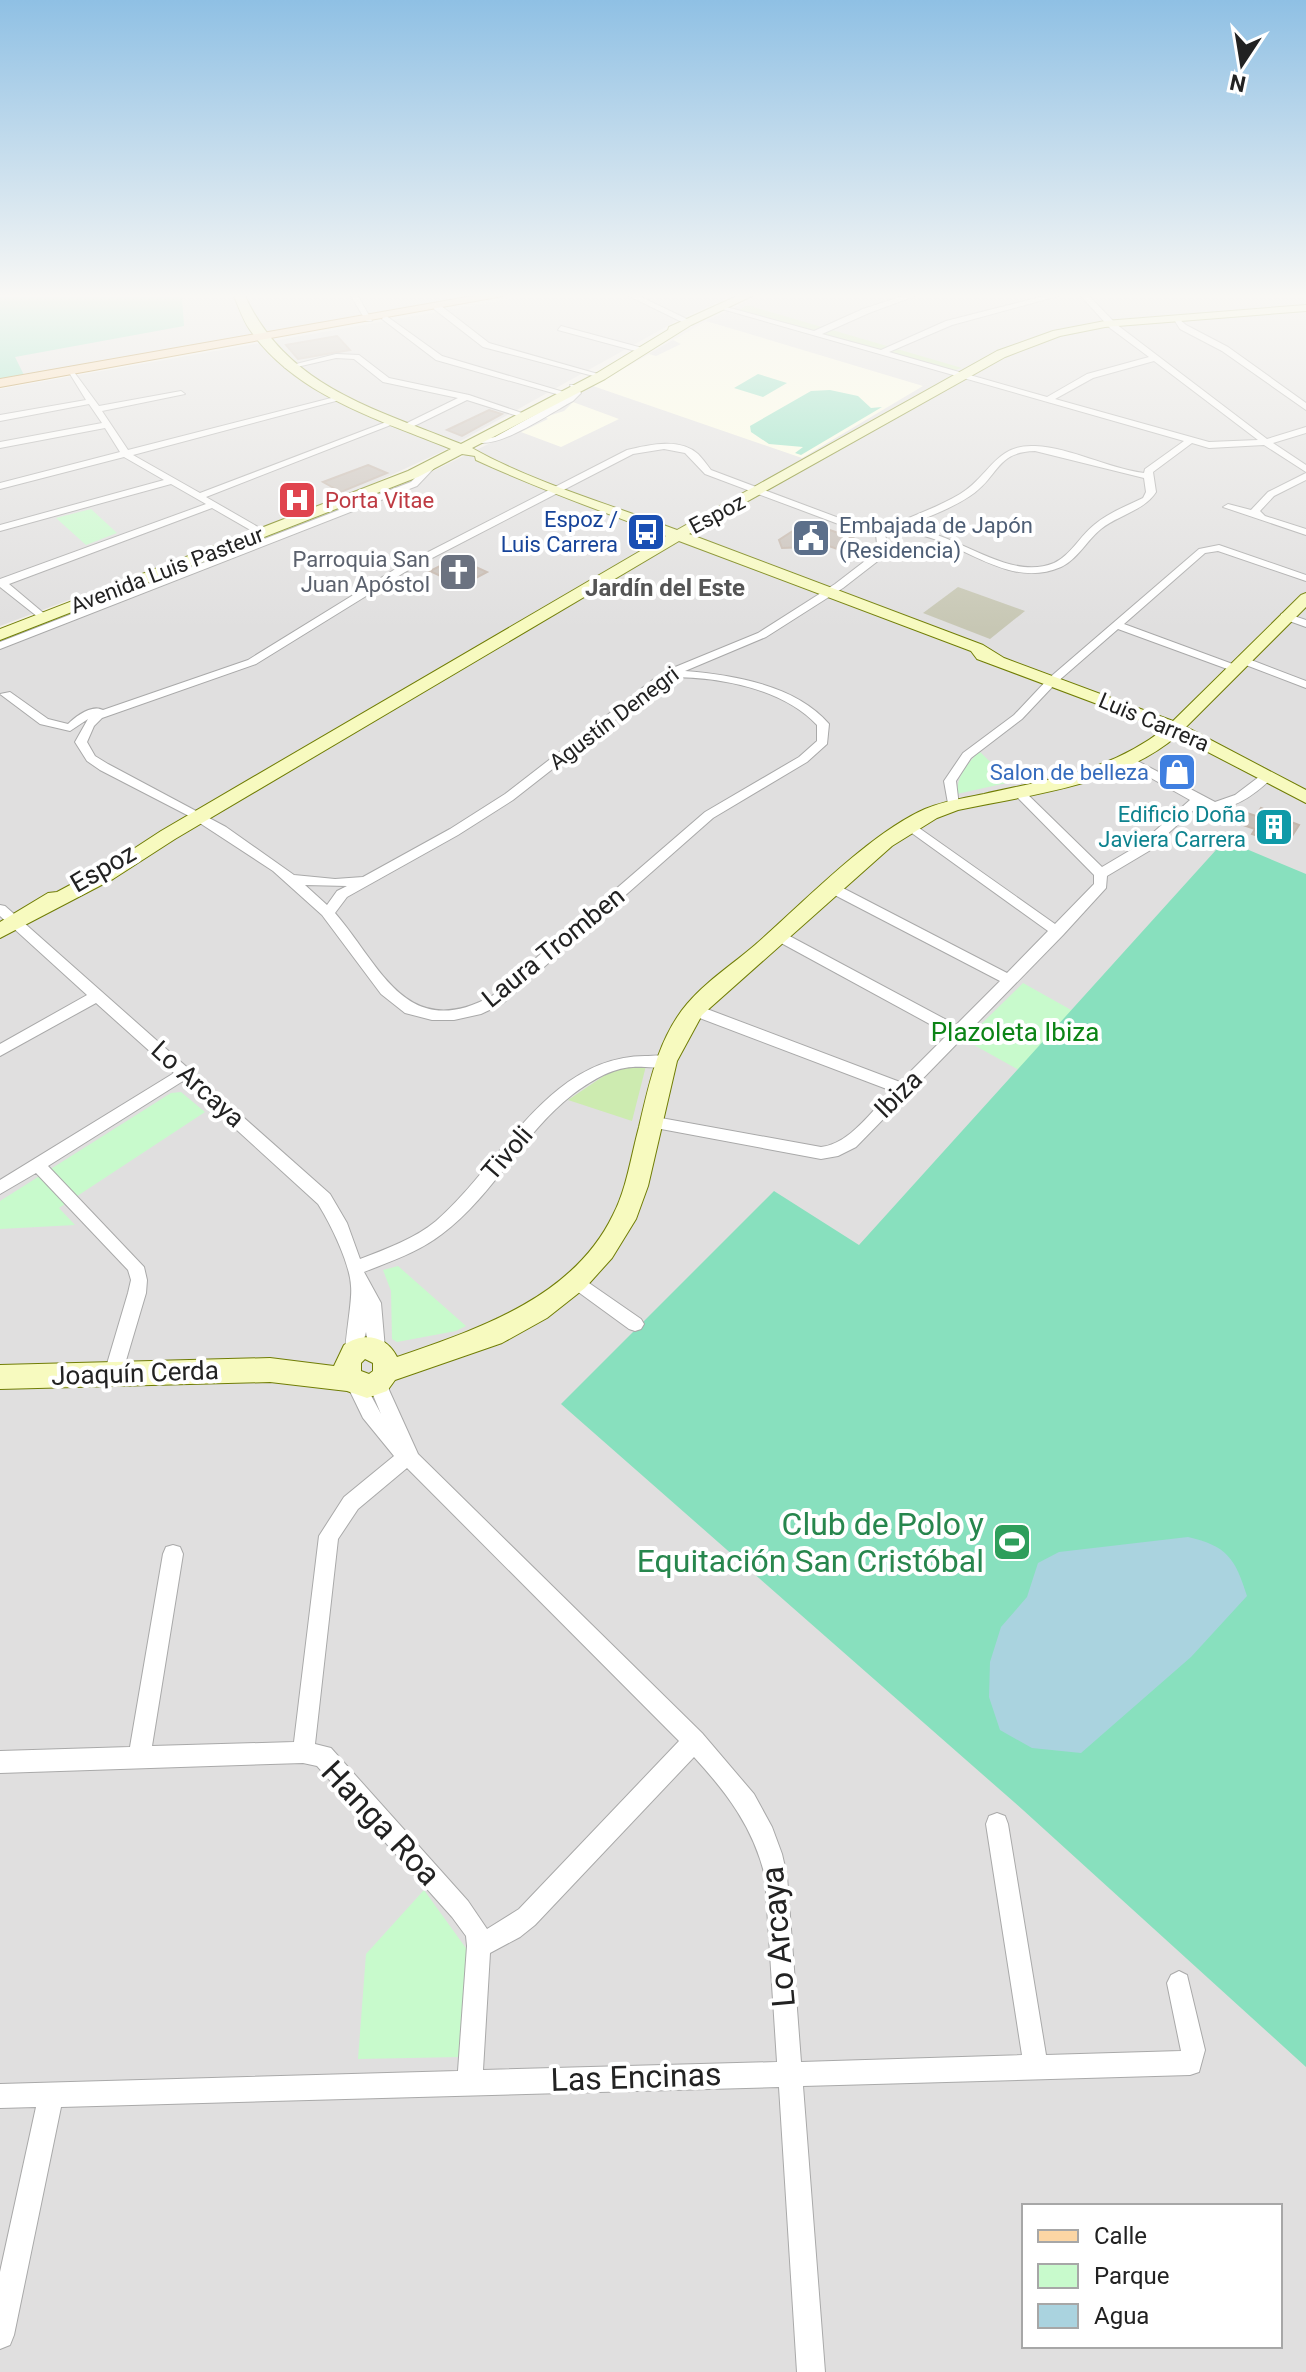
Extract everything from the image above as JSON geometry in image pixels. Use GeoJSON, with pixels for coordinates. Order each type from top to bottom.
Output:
{"type":"FeatureCollection","features":[{"type":"Feature","properties":{"kind":"street"},"geometry":{"type":"LineString","coordinates":[[0,418],[82,407]]}},
{"type":"Feature","properties":{"kind":"street"},"geometry":{"type":"LineString","coordinates":[[95,407],[126,454],[262,533]]}},
{"type":"Feature","properties":{"kind":"street"},"geometry":{"type":"LineString","coordinates":[[0,486],[309,407]]}},
{"type":"Feature","properties":{"kind":"street","name":"Luis Carrera"},"geometry":{"type":"LineString","coordinates":[[364,407],[470,445],[481,457],[680,539],[904,622],[922,635],[996,659],[1176,728],[1304,793]]}},
{"type":"Feature","properties":{"kind":"street"},"geometry":{"type":"LineString","coordinates":[[197,497],[442,407]]}},
{"type":"Feature","properties":{"kind":"street"},"geometry":{"type":"LineString","coordinates":[[497,407],[524,415]]}},
{"type":"Feature","properties":{"kind":"street","name":"Avenida Luis Pasteur"},"geometry":{"type":"LineString","coordinates":[[0,635],[431,466],[539,407]]}},
{"type":"Feature","properties":{"kind":"street"},"geometry":{"type":"LineString","coordinates":[[470,445],[497,439],[556,407]]}},
{"type":"Feature","properties":{"kind":"street","name":"Espoz"},"geometry":{"type":"LineString","coordinates":[[5,921],[90,885],[198,817],[906,407]]}},
{"type":"Feature","properties":{"kind":"street"},"geometry":{"type":"LineString","coordinates":[[1070,407],[1189,441],[1223,447],[1266,442],[1306,430]]}},
{"type":"Feature","properties":{"kind":"street"},"geometry":{"type":"LineString","coordinates":[[1219,407],[1306,469]]}},
{"type":"Feature","properties":{"kind":"street"},"geometry":{"type":"LineString","coordinates":[[0,445],[107,425]]}},
{"type":"Feature","properties":{"kind":"street"},"geometry":{"type":"LineString","coordinates":[[83,749],[69,738],[70,728],[87,715],[204,681],[252,662],[401,570],[630,452],[662,447],[689,453],[708,472],[860,529],[931,534],[1009,566],[1031,569],[1050,567],[1069,556],[1098,527],[1146,500],[1151,489],[1147,476],[1151,467],[1189,441]]}},
{"type":"Feature","properties":{"kind":"street"},"geometry":{"type":"LineString","coordinates":[[885,531],[971,491],[989,476],[1003,455],[1014,449],[1053,452],[1125,473],[1147,476]]}},
{"type":"Feature","properties":{"kind":"street"},"geometry":{"type":"LineString","coordinates":[[0,646],[414,484],[431,466]]}},
{"type":"Feature","properties":{"kind":"street"},"geometry":{"type":"LineString","coordinates":[[1256,514],[1256,508],[1271,494],[1306,476]]}},
{"type":"Feature","properties":{"kind":"street"},"geometry":{"type":"LineString","coordinates":[[0,528],[170,481]]}},
{"type":"Feature","properties":{"kind":"street"},"geometry":{"type":"LineString","coordinates":[[0,583],[212,505]]}},
{"type":"Feature","properties":{"kind":"street"},"geometry":{"type":"LineString","coordinates":[[1228,507],[1306,532]]}},
{"type":"Feature","properties":{"kind":"street"},"geometry":{"type":"LineString","coordinates":[[920,517],[931,534]]}},
{"type":"Feature","properties":{"kind":"street","name":"Agustín Denegri"},"geometry":{"type":"LineString","coordinates":[[328,913],[342,894],[454,832],[509,797],[667,674],[770,631],[826,595],[879,555],[885,531]]}},
{"type":"Feature","properties":{"kind":"street"},"geometry":{"type":"LineString","coordinates":[[953,806],[949,787],[958,767],[977,746],[1018,717],[1052,681],[1202,551],[1213,548],[1306,578]]}},
{"type":"Feature","properties":{"kind":"street"},"geometry":{"type":"LineString","coordinates":[[0,583],[43,618]]}},
{"type":"Feature","properties":{"kind":"street"},"geometry":{"type":"LineString","coordinates":[[367,1367],[442,1352],[516,1323],[576,1281],[603,1251],[624,1219],[636,1186],[666,1061],[694,1010],[832,888],[908,826],[953,806],[1096,774],[1130,761],[1157,745],[1306,598]]}},
{"type":"Feature","properties":{"kind":"street"},"geometry":{"type":"LineString","coordinates":[[1285,616],[1306,624]]}},
{"type":"Feature","properties":{"kind":"street"},"geometry":{"type":"LineString","coordinates":[[1119,626],[1306,685]]}},
{"type":"Feature","properties":{"kind":"street"},"geometry":{"type":"LineString","coordinates":[[730,648],[721,666],[737,681]]}},
{"type":"Feature","properties":{"kind":"street","name":"Laura Tromben"},"geometry":{"type":"LineString","coordinates":[[83,749],[104,767],[237,840],[289,879],[328,913],[389,993],[403,1005],[421,1013],[442,1016],[466,1013],[488,1005],[709,815],[737,795],[812,754],[820,746],[824,728],[812,711],[800,704],[737,681],[695,674],[667,674]]}},
{"type":"Feature","properties":{"kind":"street"},"geometry":{"type":"LineString","coordinates":[[6,694],[44,722],[70,728]]}},
{"type":"Feature","properties":{"kind":"street"},"geometry":{"type":"LineString","coordinates":[[83,749],[84,733],[98,716],[131,702]]}},
{"type":"Feature","properties":{"kind":"street"},"geometry":{"type":"LineString","coordinates":[[1130,761],[1212,806],[1222,807],[1268,776]]}},
{"type":"Feature","properties":{"kind":"street"},"geometry":{"type":"LineString","coordinates":[[1018,792],[1100,874],[1144,848],[1198,799]]}},
{"type":"Feature","properties":{"kind":"street"},"geometry":{"type":"LineString","coordinates":[[908,826],[1058,932]]}},
{"type":"Feature","properties":{"kind":"street","name":"Ibiza"},"geometry":{"type":"LineString","coordinates":[[650,1122],[801,1150],[832,1152],[850,1143],[1093,896],[1101,885],[1100,874]]}},
{"type":"Feature","properties":{"kind":"street","name":"Agustín Denegri"},"geometry":{"type":"LineString","coordinates":[[289,879],[335,883],[371,876]]}},
{"type":"Feature","properties":{"kind":"street"},"geometry":{"type":"LineString","coordinates":[[832,888],[1010,980]]}},
{"type":"Feature","properties":{"kind":"street","name":"Lo Arcaya"},"geometry":{"type":"LineString","coordinates":[[5,921],[98,995],[324,1199],[339,1223],[358,1276],[372,1303],[367,1367],[369,1412],[386,1435],[408,1453],[694,1741],[745,1797],[756,1816],[772,1856],[778,1896],[811,2372]]}},
{"type":"Feature","properties":{"kind":"street"},"geometry":{"type":"LineString","coordinates":[[777,935],[958,1033]]}},
{"type":"Feature","properties":{"kind":"street"},"geometry":{"type":"LineString","coordinates":[[0,1051],[98,995]]}},
{"type":"Feature","properties":{"kind":"street"},"geometry":{"type":"LineString","coordinates":[[694,1010],[903,1089]]}},
{"type":"Feature","properties":{"kind":"street","name":"Tivoli"},"geometry":{"type":"LineString","coordinates":[[358,1276],[441,1226],[534,1121],[571,1089],[629,1059],[666,1061]]}},
{"type":"Feature","properties":{"kind":"street"},"geometry":{"type":"LineString","coordinates":[[0,1188],[185,1073]]}},
{"type":"Feature","properties":{"kind":"street"},"geometry":{"type":"LineString","coordinates":[[37,1164],[136,1267],[139,1280],[137,1293],[113,1374]]}},
{"type":"Feature","properties":{"kind":"street","name":"Lo Arcaya"},"geometry":{"type":"LineString","coordinates":[[358,1276],[357,1335],[367,1367]]}},
{"type":"Feature","properties":{"kind":"street"},"geometry":{"type":"LineString","coordinates":[[576,1281],[635,1324]]}},
{"type":"Feature","properties":{"kind":"street","name":"Joaquín Cerda"},"geometry":{"type":"LineString","coordinates":[[0,1377],[367,1367]]}},
{"type":"Feature","properties":{"kind":"street","name":"Hanga Roa"},"geometry":{"type":"LineString","coordinates":[[408,1453],[351,1503],[334,1523],[329,1536],[303,1752],[323,1756],[460,1909],[477,1932],[479,1946]]}},
{"type":"Feature","properties":{"kind":"street"},"geometry":{"type":"LineString","coordinates":[[139,1758],[173,1554]]}},
{"type":"Feature","properties":{"kind":"street"},"geometry":{"type":"LineString","coordinates":[[470,2082],[479,1946],[512,1929],[527,1917],[694,1741]]}},
{"type":"Feature","properties":{"kind":"street"},"geometry":{"type":"LineString","coordinates":[[0,1762],[303,1752]]}},
{"type":"Feature","properties":{"kind":"street"},"geometry":{"type":"LineString","coordinates":[[997,1824],[1036,2067]]}},
{"type":"Feature","properties":{"kind":"street","name":"Las Encinas"},"geometry":{"type":"LineString","coordinates":[[0,2096],[1190,2063],[1193,2050],[1179,1983]]}},
{"type":"Feature","properties":{"kind":"street"},"geometry":{"type":"LineString","coordinates":[[0,2335],[51,2094]]}},
{"type":"Feature","properties":{"kind":"shaded area"},"geometry":{"type":"Polygon","coordinates":[[[0,407],[522,407],[439,453],[350,494],[0,626],[0,407]]]}},
{"type":"Feature","properties":{"kind":"shaded area"},"geometry":{"type":"Polygon","coordinates":[[[557,407],[1306,407],[1306,2372],[0,2372],[0,643],[431,472],[557,407]]]}},
{"type":"Feature","properties":{"kind":"shaded area"},"geometry":{"type":"Polygon","coordinates":[[[568,407],[586,407],[619,419],[561,447],[521,432],[548,419],[545,417],[568,407]]]}},
{"type":"Feature","properties":{"kind":"shaded area"},"geometry":{"type":"Polygon","coordinates":[[[653,407],[888,407],[802,458],[653,407]]]}},
{"type":"Feature","properties":{"kind":"shaded area"},"geometry":{"type":"Polygon","coordinates":[[[958,587],[1025,611],[990,639],[923,613],[958,587]]]}},
{"type":"Feature","properties":{"kind":"green space"},"geometry":{"type":"Polygon","coordinates":[[[784,407],[882,407],[801,455],[795,453],[803,447],[769,444],[751,432],[750,426],[784,407]]]}},
{"type":"Feature","properties":{"kind":"green space"},"geometry":{"type":"Polygon","coordinates":[[[416,476],[378,495],[0,642],[0,640],[416,476]]]}},
{"type":"Feature","properties":{"kind":"green space"},"geometry":{"type":"Polygon","coordinates":[[[91,509],[117,533],[86,545],[56,518],[91,509]]]}},
{"type":"Feature","properties":{"kind":"green space"},"geometry":{"type":"Polygon","coordinates":[[[979,751],[1011,782],[957,794],[961,776],[979,751]]]}},
{"type":"Feature","properties":{"kind":"green space","name":"Club de Polo y Equitación San Cristóbal"},"geometry":{"type":"Polygon","coordinates":[[[1225,840],[1306,874],[1306,2067],[1023,1810],[561,1404],[774,1191],[859,1245],[1225,840]]]}},
{"type":"Feature","properties":{"kind":"green space","name":"Plazoleta Ibiza"},"geometry":{"type":"Polygon","coordinates":[[[1023,983],[1073,1011],[1019,1070],[965,1040],[1023,983]]]}},
{"type":"Feature","properties":{"kind":"green space"},"geometry":{"type":"Polygon","coordinates":[[[648,1058],[632,1121],[568,1100],[611,1071],[648,1058]]]}},
{"type":"Feature","properties":{"kind":"green space"},"geometry":{"type":"Polygon","coordinates":[[[181,1092],[205,1112],[59,1208],[75,1225],[0,1229],[0,1201],[171,1093],[181,1092]]]}},
{"type":"Feature","properties":{"kind":"green space"},"geometry":{"type":"Polygon","coordinates":[[[398,1266],[466,1326],[456,1331],[397,1342],[392,1339],[391,1291],[383,1270],[398,1266]]]}},
{"type":"Feature","properties":{"kind":"green space"},"geometry":{"type":"Polygon","coordinates":[[[424,1890],[468,1951],[460,2057],[358,2059],[366,1954],[424,1890]]]}},
{"type":"Feature","properties":{"kind":"water"},"geometry":{"type":"Polygon","coordinates":[[[1188,1537],[1212,1545],[1228,1556],[1247,1596],[1191,1657],[1081,1753],[1032,1748],[1000,1730],[989,1697],[990,1662],[1001,1627],[1027,1597],[1038,1563],[1059,1552],[1188,1537]]]}},
{"type":"Feature","properties":{"kind":"building"},"geometry":{"type":"Polygon","coordinates":[[[489,410],[502,414],[462,436],[447,430],[489,410]]]}},
{"type":"Feature","properties":{"kind":"building"},"geometry":{"type":"Polygon","coordinates":[[[368,465],[387,473],[341,492],[323,482],[368,465]]]}},
{"type":"Feature","properties":{"kind":"building","name":"Embajada de Japón (Residencia)"},"geometry":{"type":"Polygon","coordinates":[[[805,523],[853,538],[837,549],[803,537],[807,547],[782,548],[779,540],[805,523]]]}},
{"type":"Feature","properties":{"kind":"building","name":"Parroquia San Juan Apóstol"},"geometry":{"type":"Polygon","coordinates":[[[456,558],[487,572],[461,586],[430,571],[456,558]]]}},
{"type":"Feature","properties":{"kind":"building","name":"Edificio Doña Javiera Carrera"},"geometry":{"type":"Polygon","coordinates":[[[1261,808],[1299,825],[1292,836],[1286,834],[1280,844],[1252,834],[1255,829],[1240,824],[1247,813],[1256,816],[1261,808]]]}},
{"type":"Feature","properties":{"kind":"place","name":"Porta Vitae"},"geometry":{"type":"Point","coordinates":[297,500]}},
{"type":"Feature","properties":{"kind":"place","name":"Espoz / Luis Carrera"},"geometry":{"type":"Point","coordinates":[646,532]}},
{"type":"Feature","properties":{"kind":"place","name":"Embajada de Japón (Residencia)"},"geometry":{"type":"Point","coordinates":[811,538]}},
{"type":"Feature","properties":{"kind":"place","name":"Parroquia San Juan Apóstol"},"geometry":{"type":"Point","coordinates":[458,572]}},
{"type":"Feature","properties":{"kind":"place","name":"Salon de belleza"},"geometry":{"type":"Point","coordinates":[1177,772]}},
{"type":"Feature","properties":{"kind":"place","name":"Edificio Doña Javiera Carrera"},"geometry":{"type":"Point","coordinates":[1274,827]}},
{"type":"Feature","properties":{"kind":"place","name":"Club de Polo y Equitación San Cristóbal"},"geometry":{"type":"Point","coordinates":[1012,1542]}},
{"type":"Feature","properties":{"kind":"district","name":"Jardín del Este"},"geometry":{"type":"Point","coordinates":[665,588]}}]}
